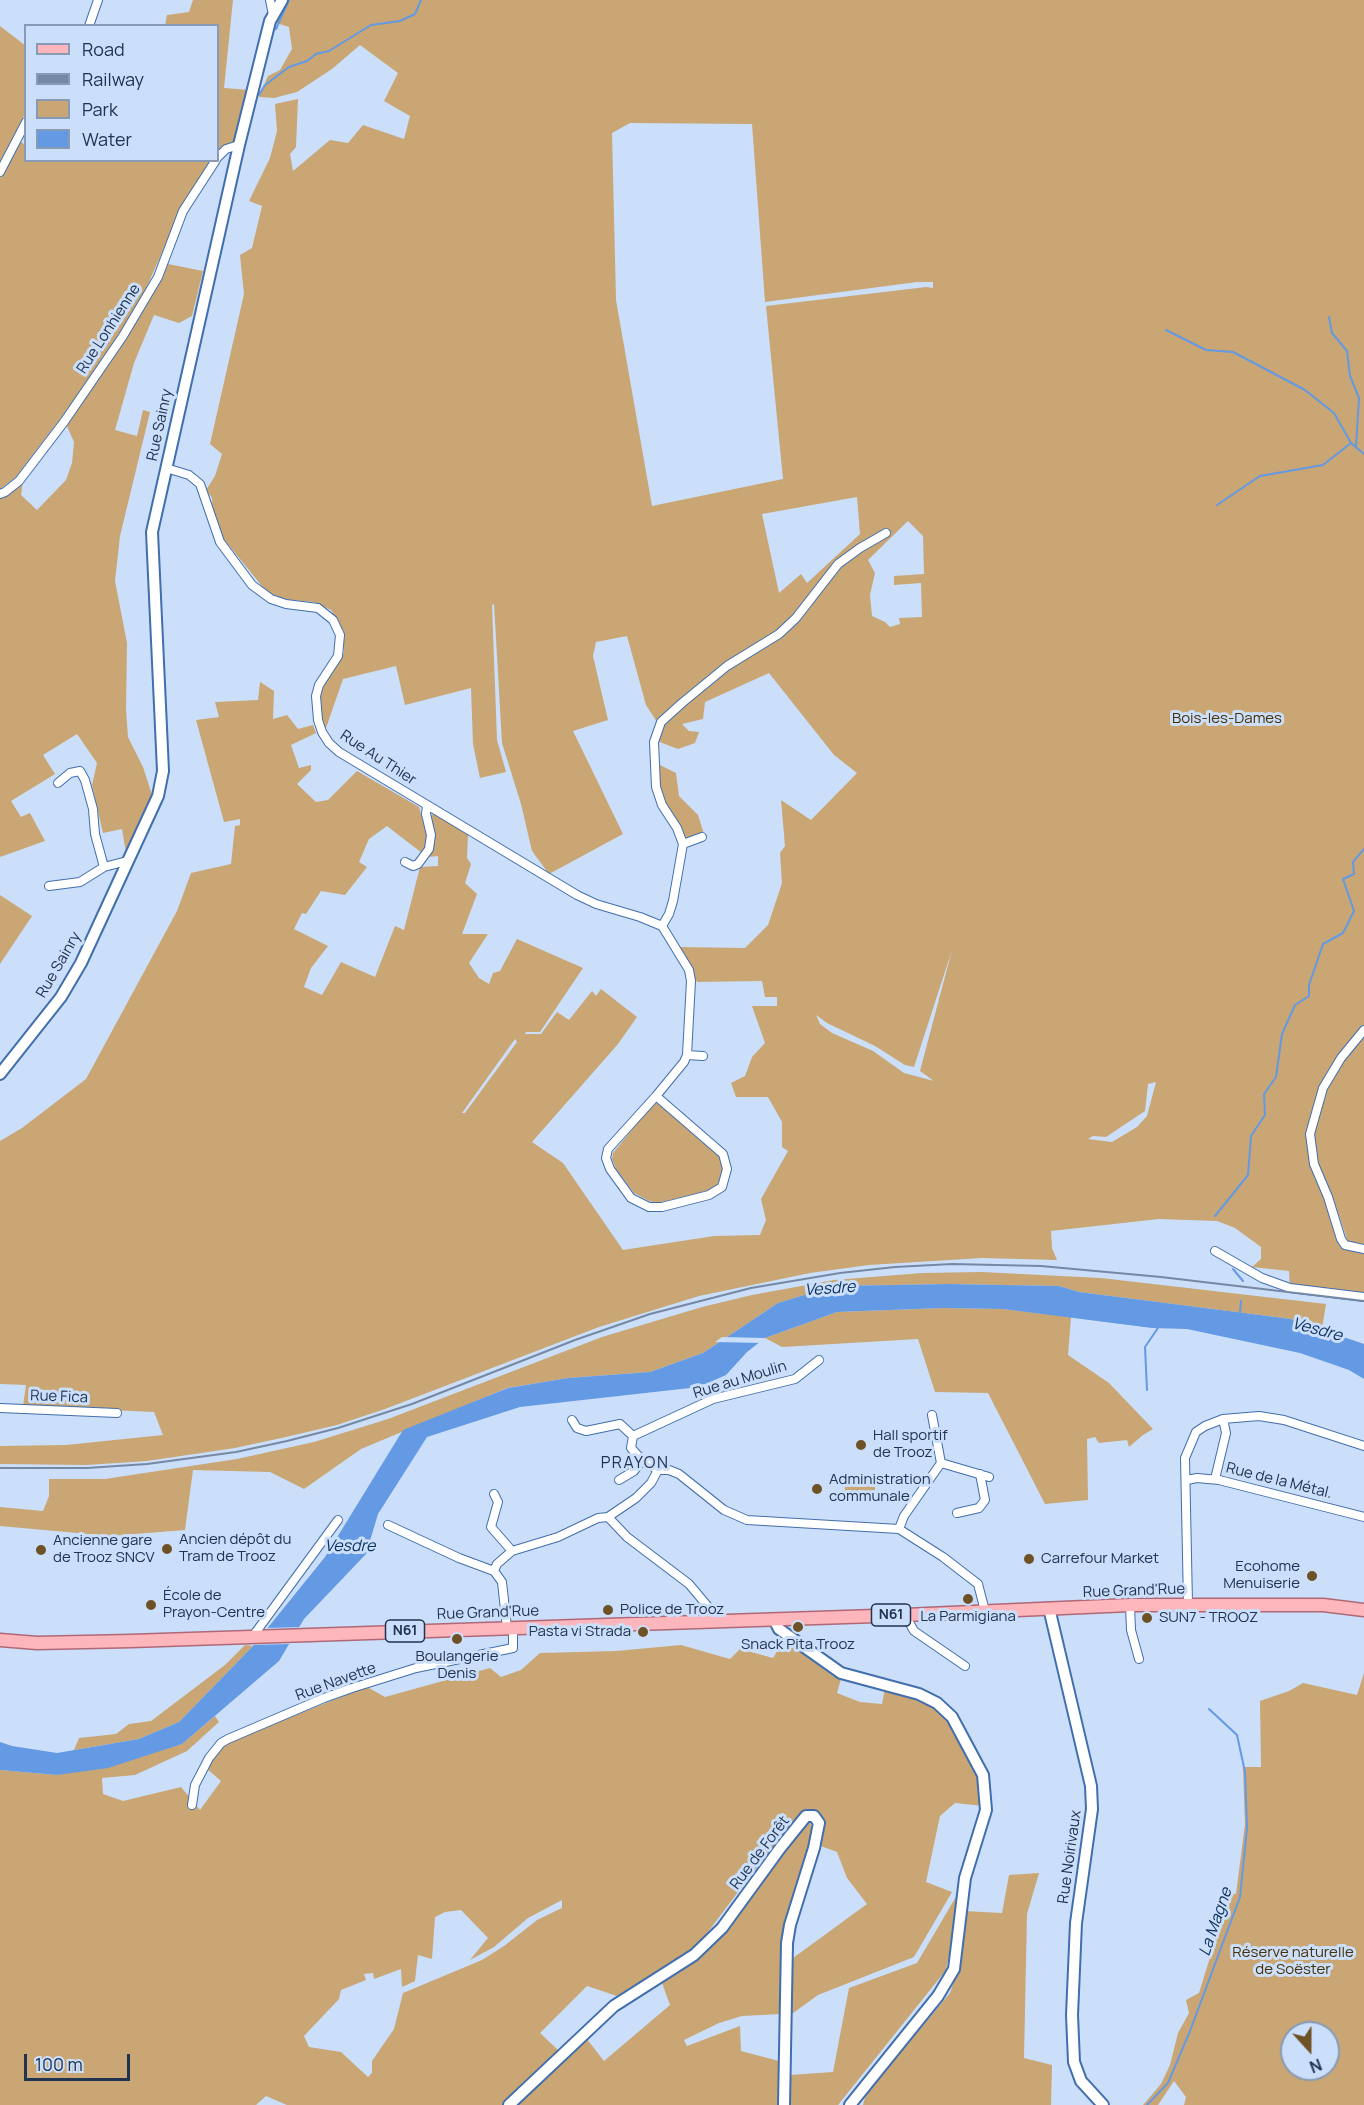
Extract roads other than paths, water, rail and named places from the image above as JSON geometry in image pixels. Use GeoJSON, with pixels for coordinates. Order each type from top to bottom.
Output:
{"type":"FeatureCollection","features":[{"type":"Feature","properties":{"kind":"main road","name":"Rue Grand'Rue"},"geometry":{"type":"LineString","coordinates":[[0,1640],[37,1643],[297,1635],[905,1615],[1130,1605],[1323,1605],[1364,1610]]}},
{"type":"Feature","properties":{"kind":"street"},"geometry":{"type":"LineString","coordinates":[[90,24],[98,0]]}},
{"type":"Feature","properties":{"kind":"street"},"geometry":{"type":"LineString","coordinates":[[270,0],[273,15]]}},
{"type":"Feature","properties":{"kind":"street","name":"Rue Sainry"},"geometry":{"type":"LineString","coordinates":[[0,1074],[66,988],[81,963],[158,796],[163,771],[152,532],[239,145],[273,15],[282,0]]}},
{"type":"Feature","properties":{"kind":"street"},"geometry":{"type":"LineString","coordinates":[[0,172],[24,126]]}},
{"type":"Feature","properties":{"kind":"street","name":"Rue Lonhienne"},"geometry":{"type":"LineString","coordinates":[[219,157],[226,149],[239,145]]}},
{"type":"Feature","properties":{"kind":"street","name":"Rue Lonhienne"},"geometry":{"type":"LineString","coordinates":[[0,494],[19,481],[64,422],[123,336],[158,277],[183,211],[215,162]]}},
{"type":"Feature","properties":{"kind":"street","name":"Rue Au Thier"},"geometry":{"type":"LineString","coordinates":[[166,468],[189,474],[200,484],[220,542],[252,585],[271,599],[286,604],[318,608],[333,620],[340,635],[338,656],[319,685],[316,696],[318,720],[329,743],[339,752],[427,806],[577,895],[596,904],[662,926]]}},
{"type":"Feature","properties":{"kind":"street"},"geometry":{"type":"LineString","coordinates":[[656,1096],[723,1155],[727,1169],[722,1188],[700,1197],[662,1207],[649,1207],[631,1198],[610,1169],[606,1158],[608,1149],[656,1096],[684,1062],[687,1055],[691,981],[689,970],[662,926],[673,901],[683,844],[677,828],[662,805],[656,787],[654,742],[661,722],[727,666],[779,634],[796,618],[838,564],[886,533]]}},
{"type":"Feature","properties":{"kind":"street"},"geometry":{"type":"LineString","coordinates":[[58,783],[70,772],[80,771],[85,780],[104,867]]}},
{"type":"Feature","properties":{"kind":"street"},"geometry":{"type":"LineString","coordinates":[[405,862],[413,866],[418,864],[429,849],[431,835],[426,814],[427,806]]}},
{"type":"Feature","properties":{"kind":"street"},"geometry":{"type":"LineString","coordinates":[[683,844],[702,837]]}},
{"type":"Feature","properties":{"kind":"street"},"geometry":{"type":"LineString","coordinates":[[49,886],[80,882],[104,867],[127,861]]}},
{"type":"Feature","properties":{"kind":"street"},"geometry":{"type":"LineString","coordinates":[[1364,1030],[1341,1058],[1323,1088],[1310,1134],[1314,1164],[1328,1197],[1341,1239],[1346,1245],[1364,1249]]}},
{"type":"Feature","properties":{"kind":"street"},"geometry":{"type":"LineString","coordinates":[[687,1055],[703,1056]]}},
{"type":"Feature","properties":{"kind":"street"},"geometry":{"type":"LineString","coordinates":[[1215,1251],[1263,1278],[1290,1288],[1364,1297]]}},
{"type":"Feature","properties":{"kind":"street","name":"Rue au Moulin"},"geometry":{"type":"LineString","coordinates":[[633,1436],[713,1399],[795,1379],[819,1360]]}},
{"type":"Feature","properties":{"kind":"street","name":"Rue Fica"},"geometry":{"type":"LineString","coordinates":[[0,1408],[117,1413]]}},
{"type":"Feature","properties":{"kind":"street"},"geometry":{"type":"LineString","coordinates":[[899,1529],[904,1516],[941,1462],[932,1415]]}},
{"type":"Feature","properties":{"kind":"street"},"geometry":{"type":"LineString","coordinates":[[1188,1604],[1185,1458],[1196,1432],[1204,1426],[1223,1419],[1259,1416],[1284,1420],[1364,1446]]}},
{"type":"Feature","properties":{"kind":"street"},"geometry":{"type":"LineString","coordinates":[[1215,1479],[1226,1433],[1223,1419]]}},
{"type":"Feature","properties":{"kind":"street"},"geometry":{"type":"LineString","coordinates":[[572,1420],[577,1428],[586,1431],[620,1424],[633,1436],[631,1448],[642,1460],[658,1470],[669,1470],[679,1474],[724,1510],[747,1520],[899,1529],[943,1557],[978,1584],[985,1611]]}},
{"type":"Feature","properties":{"kind":"street"},"geometry":{"type":"LineString","coordinates":[[619,1480],[634,1471],[642,1460]]}},
{"type":"Feature","properties":{"kind":"street"},"geometry":{"type":"LineString","coordinates":[[941,1462],[989,1477]]}},
{"type":"Feature","properties":{"kind":"street"},"geometry":{"type":"LineString","coordinates":[[494,1571],[497,1564],[512,1551],[558,1537],[598,1518],[611,1515],[636,1498],[651,1483],[658,1470]]}},
{"type":"Feature","properties":{"kind":"street"},"geometry":{"type":"LineString","coordinates":[[957,1513],[979,1508],[985,1500],[980,1474]]}},
{"type":"Feature","properties":{"kind":"street","name":"Rue de la Métal."},"geometry":{"type":"LineString","coordinates":[[1187,1480],[1215,1479],[1364,1517]]}},
{"type":"Feature","properties":{"kind":"street"},"geometry":{"type":"LineString","coordinates":[[495,1494],[498,1502],[491,1527],[512,1551]]}},
{"type":"Feature","properties":{"kind":"street"},"geometry":{"type":"LineString","coordinates":[[611,1515],[627,1537],[689,1584],[710,1609],[713,1621]]}},
{"type":"Feature","properties":{"kind":"street"},"geometry":{"type":"LineString","coordinates":[[256,1636],[338,1520]]}},
{"type":"Feature","properties":{"kind":"street"},"geometry":{"type":"LineString","coordinates":[[388,1525],[459,1558],[494,1571],[502,1582],[510,1627]]}},
{"type":"Feature","properties":{"kind":"street"},"geometry":{"type":"LineString","coordinates":[[1130,1605],[1131,1630],[1139,1659]]}},
{"type":"Feature","properties":{"kind":"street","name":"Rue Noirivaux"},"geometry":{"type":"LineString","coordinates":[[1049,1608],[1091,1786],[1092,1809],[1076,1923],[1072,2015],[1074,2062],[1081,2081],[1103,2105]]}},
{"type":"Feature","properties":{"kind":"street"},"geometry":{"type":"LineString","coordinates":[[905,1615],[914,1631],[965,1666]]}},
{"type":"Feature","properties":{"kind":"street"},"geometry":{"type":"LineString","coordinates":[[774,1619],[778,1629],[841,1673],[919,1694],[937,1703],[952,1717],[984,1775],[986,1810],[965,1878],[954,1969],[938,1996],[850,2105]]}},
{"type":"Feature","properties":{"kind":"street","name":"Rue Navette"},"geometry":{"type":"LineString","coordinates":[[192,1805],[195,1785],[209,1758],[221,1743],[228,1739],[363,1684],[416,1668],[513,1648],[510,1627]]}},
{"type":"Feature","properties":{"kind":"street","name":"Rue de Forêt"},"geometry":{"type":"LineString","coordinates":[[509,2105],[614,2006],[694,1955],[722,1928],[806,1816],[814,1816],[819,1823],[814,1848],[790,1925],[787,1943],[784,2105]]}},
{"type":"Feature","properties":{"kind":"water","name":"Vesdre"},"geometry":{"type":"Polygon","coordinates":[[[948,1284],[1059,1286],[1079,1292],[1291,1319],[1364,1344],[1364,1379],[1349,1370],[1300,1353],[1187,1329],[1152,1328],[1003,1309],[943,1308],[837,1312],[765,1338],[747,1352],[726,1375],[699,1387],[520,1407],[427,1437],[378,1514],[366,1554],[304,1619],[279,1661],[182,1744],[108,1768],[57,1775],[0,1770],[0,1742],[57,1753],[139,1739],[179,1722],[253,1646],[325,1557],[403,1430],[508,1388],[568,1378],[650,1372],[703,1353],[778,1303],[834,1286],[948,1284]]]}},
{"type":"Feature","properties":{"kind":"waterway"},"geometry":{"type":"LineString","coordinates":[[276,29],[289,0]]}},
{"type":"Feature","properties":{"kind":"waterway"},"geometry":{"type":"LineString","coordinates":[[259,95],[265,85],[289,67],[307,61],[316,54],[329,51],[371,25],[400,21],[415,14],[421,0]]}},
{"type":"Feature","properties":{"kind":"waterway"},"geometry":{"type":"LineString","coordinates":[[1329,317],[1332,333],[1347,351],[1350,376],[1359,398],[1356,447]]}},
{"type":"Feature","properties":{"kind":"waterway"},"geometry":{"type":"LineString","coordinates":[[1166,330],[1206,350],[1233,352],[1305,390],[1334,413],[1351,443]]}},
{"type":"Feature","properties":{"kind":"waterway"},"geometry":{"type":"LineString","coordinates":[[1217,505],[1260,476],[1323,465],[1351,443],[1364,454]]}},
{"type":"Feature","properties":{"kind":"waterway"},"geometry":{"type":"LineString","coordinates":[[1215,1216],[1248,1175],[1251,1136],[1265,1115],[1264,1094],[1276,1077],[1282,1034],[1295,1005],[1309,996],[1309,985],[1323,944],[1343,933],[1354,911],[1343,879],[1354,874],[1353,862],[1364,849]]}},
{"type":"Feature","properties":{"kind":"waterway"},"geometry":{"type":"LineString","coordinates":[[1233,1269],[1243,1281]]}},
{"type":"Feature","properties":{"kind":"waterway"},"geometry":{"type":"LineString","coordinates":[[1240,1313],[1241,1301]]}},
{"type":"Feature","properties":{"kind":"waterway","name":"La Magne"},"geometry":{"type":"LineString","coordinates":[[1147,1390],[1145,1347],[1160,1325]]}},
{"type":"Feature","properties":{"kind":"waterway","name":"La Magne"},"geometry":{"type":"LineString","coordinates":[[1147,2105],[1168,2083],[1240,1897],[1247,1828],[1245,1772],[1237,1735],[1209,1709]]}},
{"type":"Feature","properties":{"kind":"railway"},"geometry":{"type":"LineString","coordinates":[[0,1468],[87,1468],[147,1464],[236,1452],[287,1441],[338,1428],[412,1404],[575,1340],[650,1314],[751,1288],[840,1273],[952,1264],[1041,1266],[1161,1277],[1364,1301]]}},
{"type":"Feature","properties":{"kind":"place","name":"Hall sportif de Trooz"},"geometry":{"type":"Point","coordinates":[861,1445]}},
{"type":"Feature","properties":{"kind":"place","name":"Administration communale"},"geometry":{"type":"Point","coordinates":[817,1489]}},
{"type":"Feature","properties":{"kind":"place","name":"Ancien dépôt du Tram de Trooz"},"geometry":{"type":"Point","coordinates":[167,1549]}},
{"type":"Feature","properties":{"kind":"place","name":"Ancienne gare de Trooz SNCV"},"geometry":{"type":"Point","coordinates":[41,1550]}},
{"type":"Feature","properties":{"kind":"place","name":"Carrefour Market"},"geometry":{"type":"Point","coordinates":[1029,1559]}},
{"type":"Feature","properties":{"kind":"place","name":"Ecohome Menuiserie"},"geometry":{"type":"Point","coordinates":[1312,1576]}},
{"type":"Feature","properties":{"kind":"place","name":"La Parmigiana"},"geometry":{"type":"Point","coordinates":[968,1599]}},
{"type":"Feature","properties":{"kind":"place","name":"École de Prayon-Centre"},"geometry":{"type":"Point","coordinates":[151,1605]}},
{"type":"Feature","properties":{"kind":"place","name":"Police de Trooz"},"geometry":{"type":"Point","coordinates":[608,1610]}},
{"type":"Feature","properties":{"kind":"place","name":"SUN7 - TROOZ"},"geometry":{"type":"Point","coordinates":[1147,1618]}},
{"type":"Feature","properties":{"kind":"place","name":"Snack Pita Trooz"},"geometry":{"type":"Point","coordinates":[798,1627]}},
{"type":"Feature","properties":{"kind":"place","name":"Pasta vi Strada"},"geometry":{"type":"Point","coordinates":[643,1632]}},
{"type":"Feature","properties":{"kind":"place","name":"Boulangerie Denis"},"geometry":{"type":"Point","coordinates":[457,1639]}},
{"type":"Feature","properties":{"kind":"district","name":"PRAYON"},"geometry":{"type":"Point","coordinates":[635,1464]}},
{"type":"Feature","properties":{"kind":"park label","name":"Bois-les-Dames"},"geometry":{"type":"Point","coordinates":[1227,719]}},
{"type":"Feature","properties":{"kind":"park label","name":"Réserve naturelle de Soëster"},"geometry":{"type":"Point","coordinates":[1293,1962]}}]}
